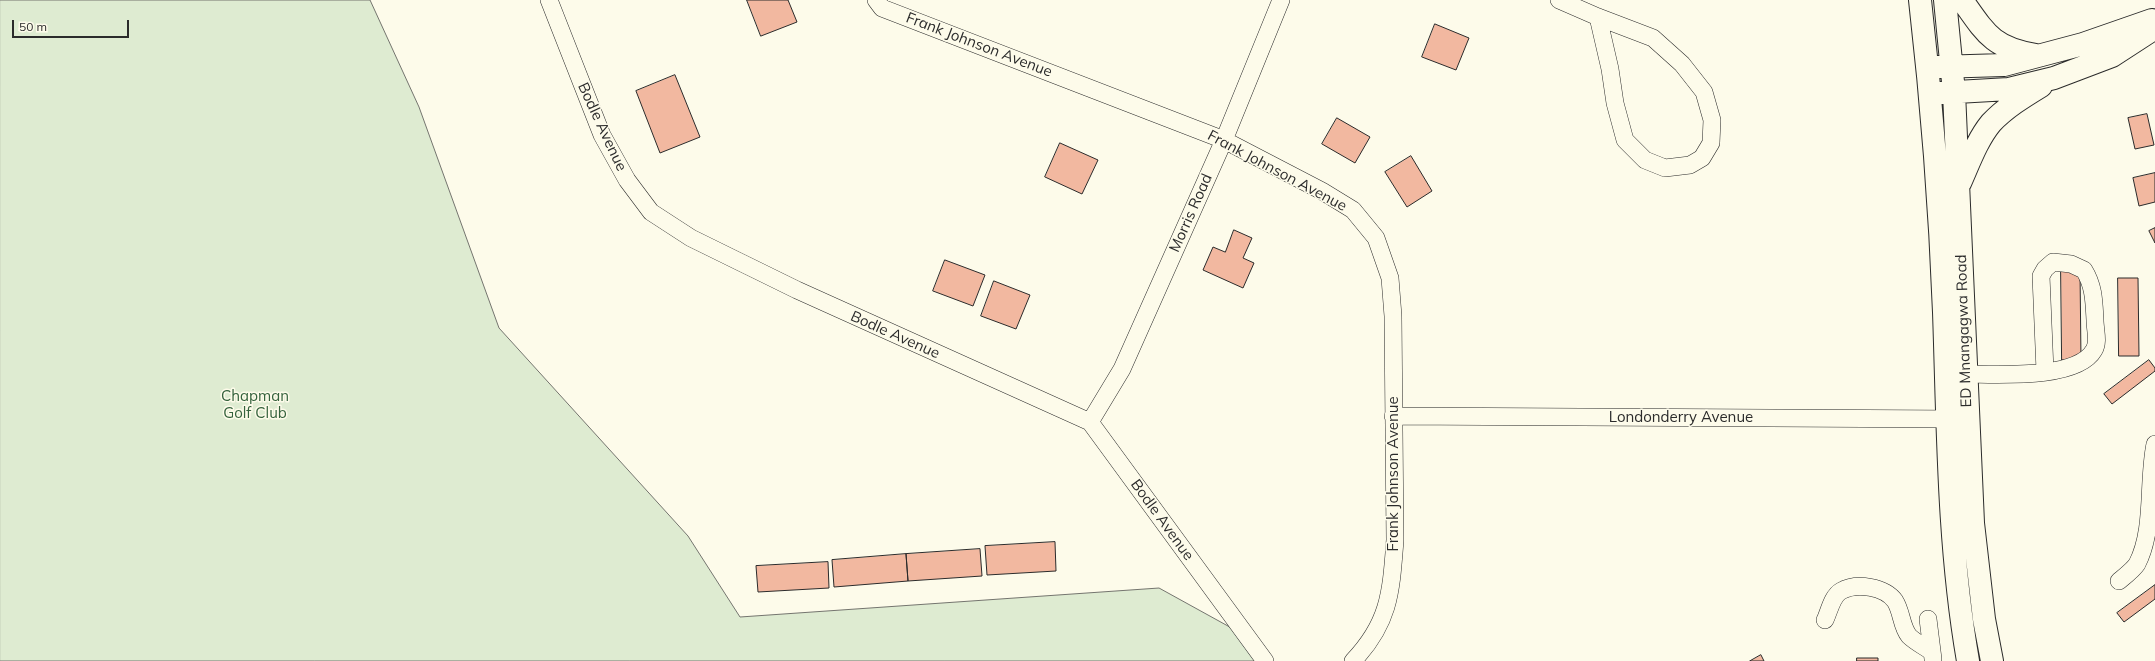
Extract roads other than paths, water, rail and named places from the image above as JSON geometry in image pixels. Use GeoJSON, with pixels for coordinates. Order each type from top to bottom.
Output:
{"type":"FeatureCollection","features":[{"type":"Feature","properties":{"kind":"main road","name":"ED Mnangagwa Road"},"geometry":{"type":"LineString","coordinates":[[1920,0],[1928,67],[1942,247],[1958,419],[1973,523],[1984,619],[1992,661]]}},
{"type":"Feature","properties":{"kind":"main road","name":"ED Mnangagwa Road"},"geometry":{"type":"LineString","coordinates":[[1946,0],[1954,92],[1959,185],[1965,374],[1958,419],[1956,576],[1968,661]]}},
{"type":"Feature","properties":{"kind":"main road"},"geometry":{"type":"LineString","coordinates":[[1962,0],[1998,44],[2014,51],[2040,55]]}},
{"type":"Feature","properties":{"kind":"main road"},"geometry":{"type":"LineString","coordinates":[[1928,67],[2004,65],[2083,44],[2155,19]]}},
{"type":"Feature","properties":{"kind":"main road"},"geometry":{"type":"LineString","coordinates":[[1930,94],[2009,88],[2054,78],[2112,56],[2155,28]]}},
{"type":"Feature","properties":{"kind":"main road"},"geometry":{"type":"LineString","coordinates":[[1959,185],[1980,140],[1991,123],[2016,102],[2054,78]]}},
{"type":"Feature","properties":{"kind":"street","name":"Bodle Avenue"},"geometry":{"type":"LineString","coordinates":[[549,0],[602,136],[626,180],[651,212],[691,238],[797,290],[1090,422],[1265,661]]}},
{"type":"Feature","properties":{"kind":"street","name":"Frank Johnson Avenue"},"geometry":{"type":"LineString","coordinates":[[876,0],[882,8],[1224,140],[1322,190],[1353,210],[1376,238],[1390,278],[1393,316],[1395,540],[1392,577],[1385,613],[1367,645],[1353,661]]}},
{"type":"Feature","properties":{"kind":"street","name":"Morris Road"},"geometry":{"type":"LineString","coordinates":[[1090,422],[1122,369],[1224,140],[1281,0]]}},
{"type":"Feature","properties":{"kind":"street"},"geometry":{"type":"LineString","coordinates":[[1559,0],[1653,38],[1682,64],[1704,92],[1712,120],[1710,143],[1702,158],[1690,165],[1665,168],[1645,160],[1625,140],[1615,103],[1610,69],[1598,17]]}},
{"type":"Feature","properties":{"kind":"street"},"geometry":{"type":"LineString","coordinates":[[1965,374],[2022,375],[2064,369],[2077,364],[2090,356],[2096,346],[2094,294],[2084,270],[2071,264],[2053,262],[2045,269],[2041,276],[2045,371]]}},
{"type":"Feature","properties":{"kind":"street","name":"Londonderry Avenue"},"geometry":{"type":"LineString","coordinates":[[1393,416],[1958,419]]}},
{"type":"Feature","properties":{"kind":"street"},"geometry":{"type":"LineString","coordinates":[[2119,581],[2137,565],[2145,548],[2149,532],[2155,444]]}},
{"type":"Feature","properties":{"kind":"street"},"geometry":{"type":"LineString","coordinates":[[1825,620],[1834,599],[1840,591],[1851,588],[1879,589],[1889,594],[1895,601],[1911,638],[1932,656]]}},
{"type":"Feature","properties":{"kind":"street"},"geometry":{"type":"LineString","coordinates":[[1928,619],[1932,656]]}},
{"type":"Feature","properties":{"kind":"park label","name":"Chapman Golf Club"},"geometry":{"type":"Point","coordinates":[255,404]}}]}
